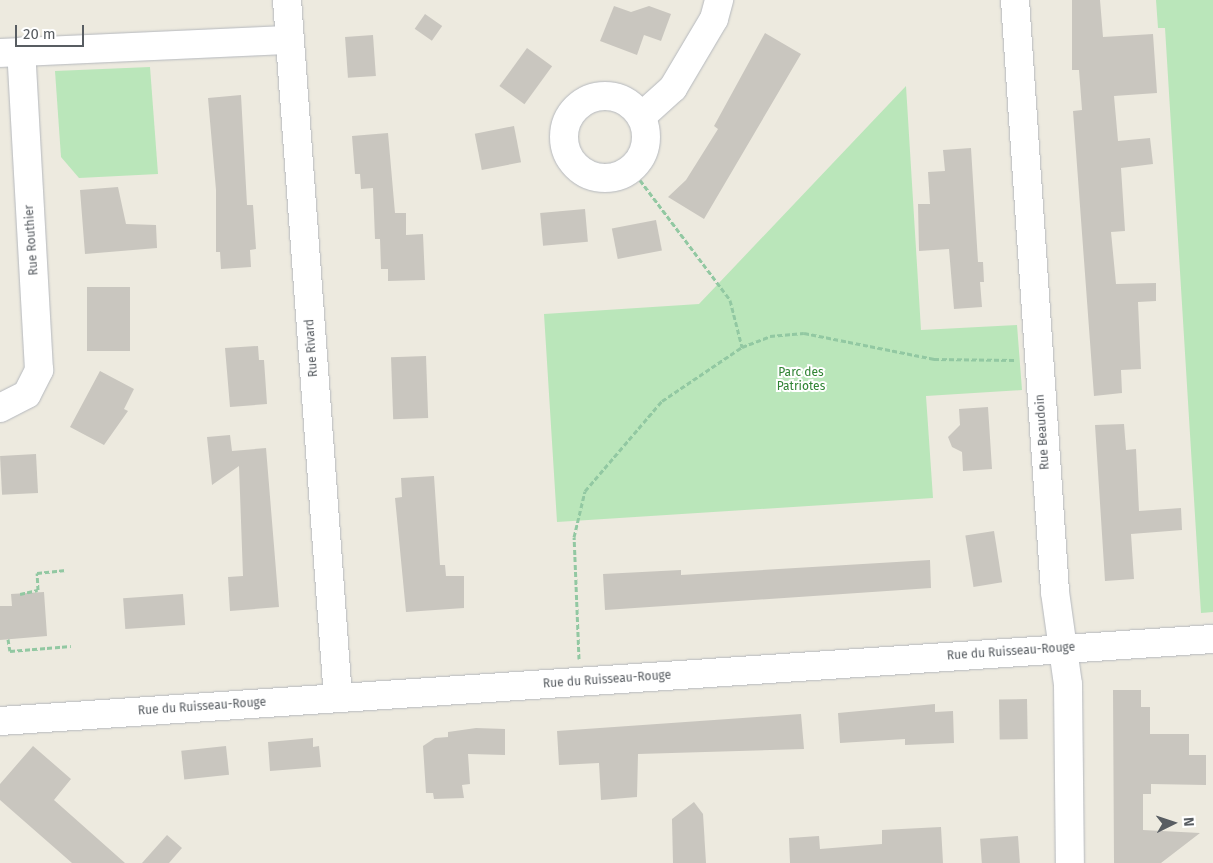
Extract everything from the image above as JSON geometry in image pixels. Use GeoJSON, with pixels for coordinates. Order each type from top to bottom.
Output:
{"type":"FeatureCollection","features":[{"type":"Feature","properties":{"kind":"street","name":"Rue Rivard"},"geometry":{"type":"LineString","coordinates":[[287,0],[338,697]]}},
{"type":"Feature","properties":{"kind":"street"},"geometry":{"type":"LineString","coordinates":[[642,116],[673,88],[714,19],[719,0]]}},
{"type":"Feature","properties":{"kind":"street","name":"Rue Beaudoin"},"geometry":{"type":"LineString","coordinates":[[1015,0],[1038,358],[1064,648],[1070,863]]}},
{"type":"Feature","properties":{"kind":"street"},"geometry":{"type":"LineString","coordinates":[[10,52],[290,40]]}},
{"type":"Feature","properties":{"kind":"street","name":"Rue Routhier"},"geometry":{"type":"LineString","coordinates":[[0,408],[27,394],[39,370],[10,52]]}},
{"type":"Feature","properties":{"kind":"street"},"geometry":{"type":"LineString","coordinates":[[608,95],[621,98],[642,116],[647,143],[632,168],[610,178],[584,172],[567,151],[566,124],[582,102],[608,95]]}},
{"type":"Feature","properties":{"kind":"street","name":"Rue du Ruisseau-Rouge"},"geometry":{"type":"LineString","coordinates":[[0,721],[1213,638]]}},
{"type":"Feature","properties":{"kind":"path"},"geometry":{"type":"LineString","coordinates":[[632,168],[730,300],[742,347]]}},
{"type":"Feature","properties":{"kind":"path"},"geometry":{"type":"LineString","coordinates":[[580,682],[574,537],[586,491],[662,401],[742,347],[770,336],[804,333],[944,360],[1038,358]]}},
{"type":"Feature","properties":{"kind":"path"},"geometry":{"type":"LineString","coordinates":[[20,594],[38,590],[37,573],[66,570]]}},
{"type":"Feature","properties":{"kind":"path"},"geometry":{"type":"LineString","coordinates":[[8,639],[10,651],[71,646]]}},
{"type":"Feature","properties":{"kind":"green space"},"geometry":{"type":"Polygon","coordinates":[[[1156,0],[1213,0],[1213,612],[1201,613],[1165,28],[1158,28],[1156,0]]]}},
{"type":"Feature","properties":{"kind":"green space"},"geometry":{"type":"Polygon","coordinates":[[[150,67],[158,174],[79,178],[61,157],[55,71],[150,67]]]}},
{"type":"Feature","properties":{"kind":"green space","name":"Parc des Patriotes"},"geometry":{"type":"Polygon","coordinates":[[[906,86],[921,330],[1017,325],[1022,390],[926,396],[933,498],[557,522],[544,314],[699,304],[906,86]]]}},
{"type":"Feature","properties":{"kind":"building"},"geometry":{"type":"Polygon","coordinates":[[[1072,0],[1100,0],[1103,37],[1153,34],[1157,93],[1114,96],[1118,141],[1150,138],[1153,164],[1121,168],[1125,231],[1111,232],[1116,284],[1156,283],[1156,301],[1138,302],[1141,369],[1121,370],[1122,393],[1094,396],[1073,111],[1082,110],[1079,70],[1072,70],[1072,0]]]}},
{"type":"Feature","properties":{"kind":"building"},"geometry":{"type":"Polygon","coordinates":[[[614,6],[631,12],[649,6],[671,14],[661,41],[644,35],[637,55],[600,41],[614,6]]]}},
{"type":"Feature","properties":{"kind":"building"},"geometry":{"type":"Polygon","coordinates":[[[425,14],[442,26],[432,41],[415,29],[425,14]]]}},
{"type":"Feature","properties":{"kind":"building"},"geometry":{"type":"Polygon","coordinates":[[[765,33],[801,54],[704,219],[668,197],[686,180],[718,129],[714,126],[765,33]]]}},
{"type":"Feature","properties":{"kind":"building"},"geometry":{"type":"Polygon","coordinates":[[[373,35],[376,76],[348,78],[345,37],[373,35]]]}},
{"type":"Feature","properties":{"kind":"building"},"geometry":{"type":"Polygon","coordinates":[[[527,48],[552,66],[524,104],[499,86],[527,48]]]}},
{"type":"Feature","properties":{"kind":"building"},"geometry":{"type":"Polygon","coordinates":[[[241,95],[247,205],[253,205],[256,249],[250,250],[251,267],[221,269],[220,252],[216,252],[216,190],[208,98],[241,95]]]}},
{"type":"Feature","properties":{"kind":"building"},"geometry":{"type":"Polygon","coordinates":[[[514,126],[521,162],[482,170],[475,134],[514,126]]]}},
{"type":"Feature","properties":{"kind":"building"},"geometry":{"type":"Polygon","coordinates":[[[388,133],[395,213],[406,213],[406,235],[423,234],[425,280],[388,281],[388,269],[381,269],[380,239],[375,239],[373,188],[361,189],[360,174],[355,174],[352,136],[388,133]]]}},
{"type":"Feature","properties":{"kind":"building"},"geometry":{"type":"Polygon","coordinates":[[[971,148],[978,262],[983,262],[984,282],[980,282],[982,307],[954,309],[949,249],[919,251],[918,204],[930,204],[928,172],[945,171],[943,150],[971,148]]]}},
{"type":"Feature","properties":{"kind":"building"},"geometry":{"type":"Polygon","coordinates":[[[118,187],[126,224],[156,225],[157,248],[85,254],[80,190],[118,187]]]}},
{"type":"Feature","properties":{"kind":"building"},"geometry":{"type":"Polygon","coordinates":[[[585,209],[588,242],[543,246],[540,213],[585,209]]]}},
{"type":"Feature","properties":{"kind":"building"},"geometry":{"type":"Polygon","coordinates":[[[656,220],[662,250],[618,259],[612,229],[656,220]]]}},
{"type":"Feature","properties":{"kind":"building"},"geometry":{"type":"Polygon","coordinates":[[[87,287],[130,287],[130,351],[87,351],[87,287]]]}},
{"type":"Feature","properties":{"kind":"building"},"geometry":{"type":"Polygon","coordinates":[[[258,346],[259,360],[264,360],[267,404],[230,407],[225,348],[258,346]]]}},
{"type":"Feature","properties":{"kind":"building"},"geometry":{"type":"Polygon","coordinates":[[[426,356],[428,418],[393,419],[391,357],[426,356]]]}},
{"type":"Feature","properties":{"kind":"building"},"geometry":{"type":"Polygon","coordinates":[[[100,371],[134,389],[124,409],[128,411],[104,445],[70,427],[100,371]]]}},
{"type":"Feature","properties":{"kind":"building"},"geometry":{"type":"Polygon","coordinates":[[[988,407],[992,469],[963,471],[962,452],[952,447],[948,437],[960,425],[959,409],[988,407]]]}},
{"type":"Feature","properties":{"kind":"building"},"geometry":{"type":"Polygon","coordinates":[[[1124,424],[1126,450],[1136,449],[1139,511],[1181,508],[1182,530],[1131,534],[1134,579],[1105,581],[1095,425],[1124,424]]]}},
{"type":"Feature","properties":{"kind":"building"},"geometry":{"type":"Polygon","coordinates":[[[230,435],[232,451],[266,448],[279,607],[230,611],[228,577],[243,576],[239,466],[212,485],[207,437],[230,435]]]}},
{"type":"Feature","properties":{"kind":"building"},"geometry":{"type":"Polygon","coordinates":[[[36,454],[38,493],[2,495],[0,456],[36,454]]]}},
{"type":"Feature","properties":{"kind":"building"},"geometry":{"type":"Polygon","coordinates":[[[434,476],[440,565],[445,565],[446,576],[464,576],[464,608],[406,612],[395,498],[402,497],[401,478],[434,476]]]}},
{"type":"Feature","properties":{"kind":"building"},"geometry":{"type":"Polygon","coordinates":[[[994,531],[1002,582],[973,587],[965,536],[994,531]]]}},
{"type":"Feature","properties":{"kind":"building"},"geometry":{"type":"Polygon","coordinates":[[[930,560],[931,588],[605,610],[603,574],[681,570],[681,575],[930,560]]]}},
{"type":"Feature","properties":{"kind":"building"},"geometry":{"type":"Polygon","coordinates":[[[44,592],[47,636],[0,640],[0,606],[12,606],[11,594],[44,592]]]}},
{"type":"Feature","properties":{"kind":"building"},"geometry":{"type":"Polygon","coordinates":[[[183,594],[185,625],[125,629],[123,598],[183,594]]]}},
{"type":"Feature","properties":{"kind":"building"},"geometry":{"type":"Polygon","coordinates":[[[1113,690],[1141,690],[1141,707],[1150,707],[1150,734],[1189,734],[1189,755],[1206,755],[1206,785],[1151,784],[1151,794],[1143,794],[1143,830],[1200,833],[1161,863],[1114,863],[1113,690]]]}},
{"type":"Feature","properties":{"kind":"building"},"geometry":{"type":"Polygon","coordinates":[[[999,699],[1027,699],[1028,739],[1000,739],[999,699]]]}},
{"type":"Feature","properties":{"kind":"building"},"geometry":{"type":"Polygon","coordinates":[[[935,704],[935,712],[953,711],[954,743],[905,745],[905,739],[840,743],[838,713],[935,704]]]}},
{"type":"Feature","properties":{"kind":"building"},"geometry":{"type":"Polygon","coordinates":[[[801,714],[804,749],[638,754],[637,797],[601,800],[599,763],[559,765],[557,731],[801,714]]]}},
{"type":"Feature","properties":{"kind":"building"},"geometry":{"type":"Polygon","coordinates":[[[476,728],[505,729],[505,755],[468,754],[470,784],[462,785],[464,798],[434,799],[433,793],[426,793],[423,746],[435,738],[448,737],[448,732],[476,728]]]}},
{"type":"Feature","properties":{"kind":"building"},"geometry":{"type":"Polygon","coordinates":[[[313,738],[313,747],[319,746],[321,767],[270,771],[268,742],[313,738]]]}},
{"type":"Feature","properties":{"kind":"building"},"geometry":{"type":"Polygon","coordinates":[[[33,746],[71,779],[54,800],[125,863],[72,863],[0,800],[0,784],[33,746]]]}},
{"type":"Feature","properties":{"kind":"building"},"geometry":{"type":"Polygon","coordinates":[[[226,746],[229,775],[184,780],[181,751],[226,746]]]}},
{"type":"Feature","properties":{"kind":"building"},"geometry":{"type":"Polygon","coordinates":[[[694,802],[703,814],[706,863],[673,863],[672,819],[694,802]]]}},
{"type":"Feature","properties":{"kind":"building"},"geometry":{"type":"Polygon","coordinates":[[[941,827],[943,863],[790,863],[789,838],[819,836],[820,849],[882,844],[882,830],[941,827]]]}},
{"type":"Feature","properties":{"kind":"building"},"geometry":{"type":"Polygon","coordinates":[[[167,835],[182,848],[169,863],[142,863],[167,835]]]}},
{"type":"Feature","properties":{"kind":"building"},"geometry":{"type":"Polygon","coordinates":[[[1018,836],[1020,863],[982,863],[980,839],[1018,836]]]}}]}
